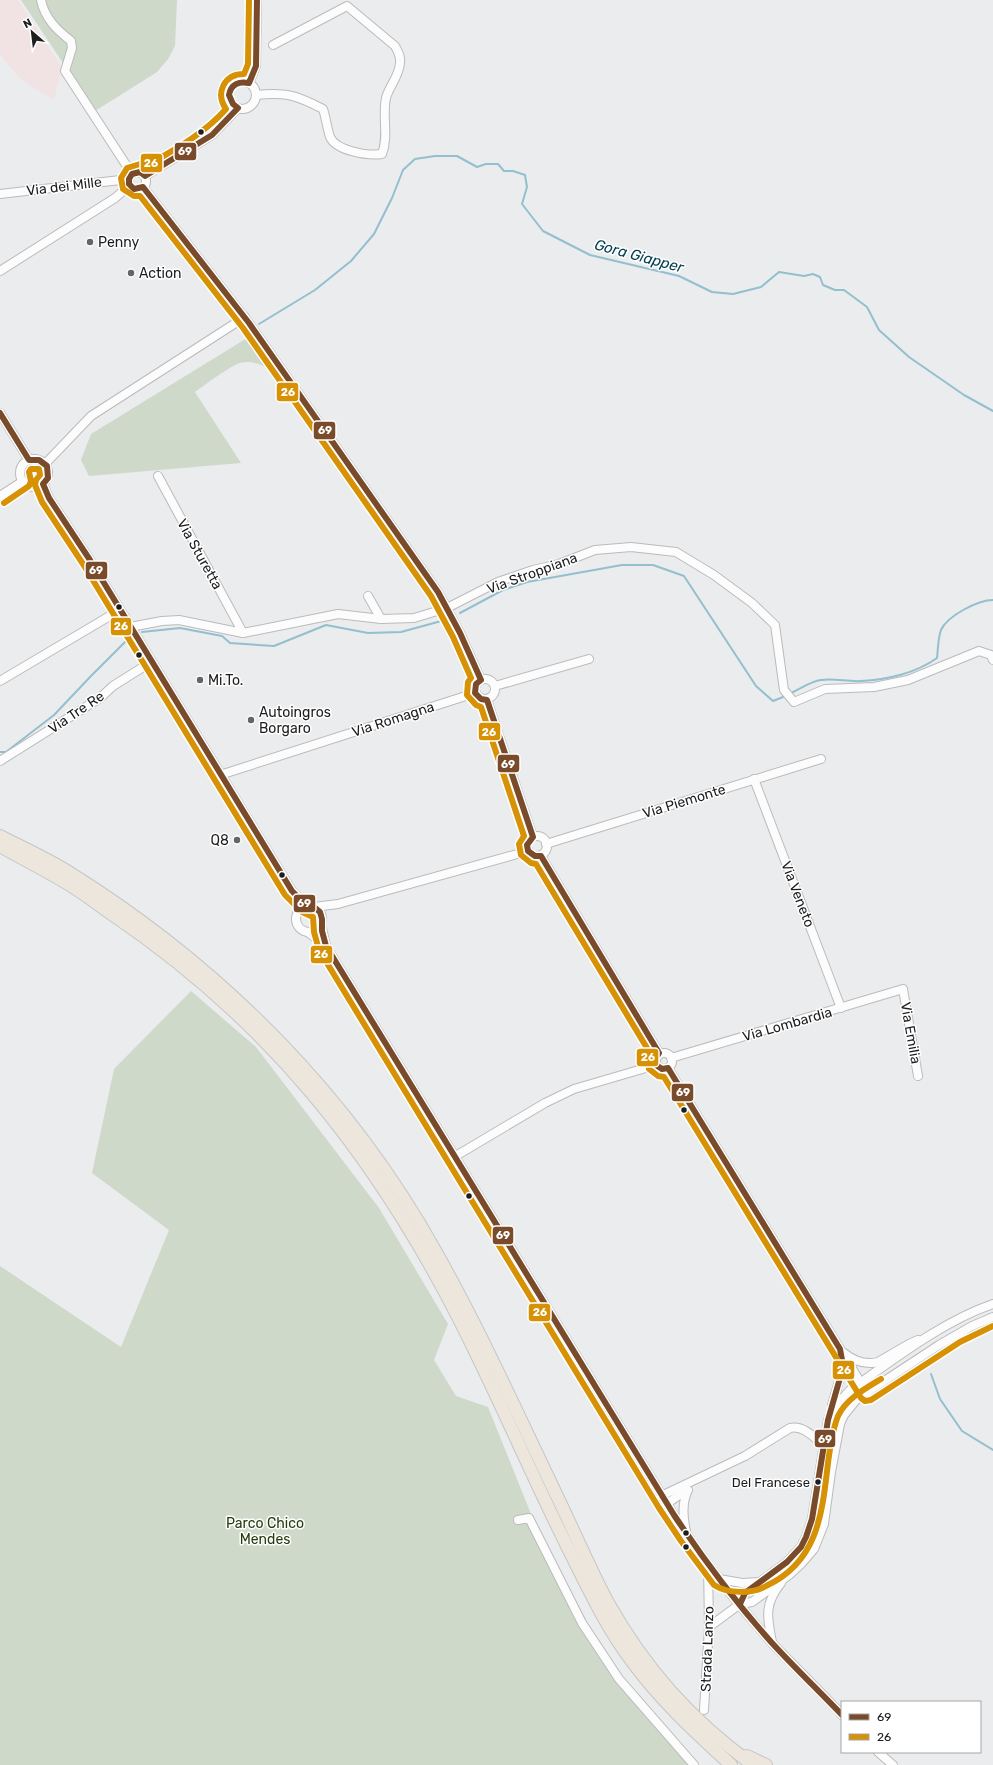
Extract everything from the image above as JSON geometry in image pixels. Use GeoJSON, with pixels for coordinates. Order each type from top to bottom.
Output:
{"type":"FeatureCollection","features":[{"type":"Feature","properties":{"kind":"highway"},"geometry":{"type":"LineString","coordinates":[[0,836],[69,872],[158,932],[225,988],[277,1038],[345,1115],[388,1174],[437,1253],[514,1407],[606,1600],[628,1636],[672,1693],[703,1725],[729,1748],[753,1765]]}},
{"type":"Feature","properties":{"kind":"highway"},"geometry":{"type":"LineString","coordinates":[[0,846],[77,890],[151,941],[216,994],[296,1073],[338,1124],[378,1178],[413,1234],[459,1317],[561,1534],[615,1636],[632,1662],[662,1699],[730,1765]]}},
{"type":"Feature","properties":{"kind":"highway"},"geometry":{"type":"LineString","coordinates":[[729,1748],[766,1765]]}},
{"type":"Feature","properties":{"kind":"highway"},"geometry":{"type":"LineString","coordinates":[[719,1754],[734,1765]]}},
{"type":"Feature","properties":{"kind":"street"},"geometry":{"type":"LineString","coordinates":[[0,271],[115,198],[130,179],[140,172],[145,176],[146,182],[143,187],[134,189],[130,179],[65,71],[72,48],[71,41],[58,31],[51,22],[45,12],[42,0]]}},
{"type":"Feature","properties":{"kind":"street"},"geometry":{"type":"LineString","coordinates":[[249,83],[256,66],[258,0]]}},
{"type":"Feature","properties":{"kind":"street"},"geometry":{"type":"LineString","coordinates":[[256,95],[289,94],[303,99],[323,109],[330,137],[335,143],[346,150],[372,155],[382,154],[385,146],[386,98],[396,77],[400,64],[400,54],[395,46],[347,6],[273,45]]}},
{"type":"Feature","properties":{"kind":"street"},"geometry":{"type":"LineString","coordinates":[[238,82],[249,83],[254,87],[256,95],[254,102],[243,108],[238,108],[231,103],[228,97],[229,91],[233,85],[238,82]]}},
{"type":"Feature","properties":{"kind":"street"},"geometry":{"type":"LineString","coordinates":[[145,176],[212,135],[238,108]]}},
{"type":"Feature","properties":{"kind":"street","name":"Via dei Mille"},"geometry":{"type":"LineString","coordinates":[[0,194],[130,179]]}},
{"type":"Feature","properties":{"kind":"street"},"geometry":{"type":"LineString","coordinates":[[143,187],[247,320],[438,592],[460,633],[481,680]]}},
{"type":"Feature","properties":{"kind":"street"},"geometry":{"type":"LineString","coordinates":[[45,464],[91,416],[247,320]]}},
{"type":"Feature","properties":{"kind":"street"},"geometry":{"type":"LineString","coordinates":[[0,413],[29,460]]}},
{"type":"Feature","properties":{"kind":"street"},"geometry":{"type":"LineString","coordinates":[[29,460],[39,460],[45,464],[48,475],[43,484],[32,487],[23,481],[21,469],[29,460]]}},
{"type":"Feature","properties":{"kind":"street","name":"Via Sturetta"},"geometry":{"type":"LineString","coordinates":[[158,476],[243,633]]}},
{"type":"Feature","properties":{"kind":"street"},"geometry":{"type":"LineString","coordinates":[[0,496],[23,481]]}},
{"type":"Feature","properties":{"kind":"street"},"geometry":{"type":"LineString","coordinates":[[43,484],[49,498],[90,560],[292,892],[298,912],[296,920],[298,928],[309,933],[326,946],[666,1504],[687,1536],[719,1579],[772,1642],[841,1713]]}},
{"type":"Feature","properties":{"kind":"street","name":"Via Stroppiana"},"geometry":{"type":"LineString","coordinates":[[130,627],[162,621],[179,620],[243,633],[338,614],[381,620],[414,618],[447,608],[498,582],[533,570],[559,564],[595,550],[631,548],[676,552],[714,576],[752,603],[775,625],[784,690],[794,702],[825,688],[874,687],[902,681],[979,651],[991,655],[993,660]]}},
{"type":"Feature","properties":{"kind":"street"},"geometry":{"type":"LineString","coordinates":[[368,596],[381,620]]}},
{"type":"Feature","properties":{"kind":"street"},"geometry":{"type":"LineString","coordinates":[[0,681],[108,617]]}},
{"type":"Feature","properties":{"kind":"street"},"geometry":{"type":"LineString","coordinates":[[495,686],[589,659]]}},
{"type":"Feature","properties":{"kind":"street","name":"Via Tre Re"},"geometry":{"type":"LineString","coordinates":[[0,761],[100,698],[113,686],[151,662]]}},
{"type":"Feature","properties":{"kind":"street"},"geometry":{"type":"LineString","coordinates":[[488,679],[495,686],[495,693],[492,698],[487,700],[481,699],[475,692],[476,684],[481,680],[488,679]]}},
{"type":"Feature","properties":{"kind":"street","name":"Via Romagna"},"geometry":{"type":"LineString","coordinates":[[220,774],[475,692]]}},
{"type":"Feature","properties":{"kind":"street"},"geometry":{"type":"LineString","coordinates":[[487,700],[533,837]]}},
{"type":"Feature","properties":{"kind":"street","name":"Via Piemonte"},"geometry":{"type":"LineString","coordinates":[[546,844],[821,759]]}},
{"type":"Feature","properties":{"kind":"street","name":"Via Veneto"},"geometry":{"type":"LineString","coordinates":[[754,779],[841,1008]]}},
{"type":"Feature","properties":{"kind":"street"},"geometry":{"type":"LineString","coordinates":[[533,837],[542,838],[546,844],[546,849],[541,856]]}},
{"type":"Feature","properties":{"kind":"street"},"geometry":{"type":"LineString","coordinates":[[533,837],[527,845],[528,851],[535,856],[541,856]]}},
{"type":"Feature","properties":{"kind":"street"},"geometry":{"type":"LineString","coordinates":[[298,912],[310,907],[338,904],[528,851]]}},
{"type":"Feature","properties":{"kind":"street"},"geometry":{"type":"LineString","coordinates":[[541,856],[660,1053]]}},
{"type":"Feature","properties":{"kind":"street"},"geometry":{"type":"LineString","coordinates":[[292,892],[310,907],[320,912],[326,946]]}},
{"type":"Feature","properties":{"kind":"street"},"geometry":{"type":"LineString","coordinates":[[309,933],[316,931],[330,910],[338,904]]}},
{"type":"Feature","properties":{"kind":"street","name":"Via Lombardia"},"geometry":{"type":"LineString","coordinates":[[672,1058],[903,989]]}},
{"type":"Feature","properties":{"kind":"street","name":"Via Emilia"},"geometry":{"type":"LineString","coordinates":[[903,989],[918,1076]]}},
{"type":"Feature","properties":{"kind":"street"},"geometry":{"type":"LineString","coordinates":[[660,1053],[667,1053],[672,1058],[671,1065],[668,1068],[662,1069],[656,1065],[655,1059],[660,1053]]}},
{"type":"Feature","properties":{"kind":"street"},"geometry":{"type":"LineString","coordinates":[[454,1157],[545,1103],[574,1089],[656,1065]]}},
{"type":"Feature","properties":{"kind":"street"},"geometry":{"type":"LineString","coordinates":[[668,1068],[867,1393]]}},
{"type":"Feature","properties":{"kind":"street"},"geometry":{"type":"LineString","coordinates":[[828,1420],[840,1399],[860,1382],[928,1337],[966,1315],[993,1304]]}},
{"type":"Feature","properties":{"kind":"street"},"geometry":{"type":"LineString","coordinates":[[772,1642],[767,1614],[769,1603],[778,1587],[809,1555],[818,1540],[824,1524],[831,1472],[840,1424],[850,1407],[867,1393],[939,1345],[989,1318],[981,1308]]}},
{"type":"Feature","properties":{"kind":"street"},"geometry":{"type":"LineString","coordinates":[[840,1350],[856,1360],[864,1363],[873,1363],[878,1362],[909,1344],[928,1337]]}},
{"type":"Feature","properties":{"kind":"street"},"geometry":{"type":"LineString","coordinates":[[740,1604],[745,1593],[795,1554],[806,1537],[812,1519],[828,1420],[840,1378],[842,1360],[840,1350]]}},
{"type":"Feature","properties":{"kind":"street"},"geometry":{"type":"LineString","coordinates":[[661,1496],[745,1456],[790,1428],[797,1426],[802,1428],[823,1445]]}},
{"type":"Feature","properties":{"kind":"street"},"geometry":{"type":"LineString","coordinates":[[687,1536],[684,1520],[684,1499],[688,1490],[697,1479]]}},
{"type":"Feature","properties":{"kind":"street"},"geometry":{"type":"LineString","coordinates":[[666,1504],[688,1490]]}},
{"type":"Feature","properties":{"kind":"street"},"geometry":{"type":"LineString","coordinates":[[518,1520],[529,1518],[582,1623],[619,1679],[694,1765]]}},
{"type":"Feature","properties":{"kind":"street","name":"Strada Lanzo"},"geometry":{"type":"LineString","coordinates":[[704,1710],[709,1627],[708,1565]]}},
{"type":"Feature","properties":{"kind":"street"},"geometry":{"type":"LineString","coordinates":[[709,1627],[740,1604],[752,1602],[788,1575]]}},
{"type":"Feature","properties":{"kind":"street"},"geometry":{"type":"LineString","coordinates":[[719,1579],[742,1583],[761,1582]]}},
{"type":"Feature","properties":{"kind":"street"},"geometry":{"type":"LineString","coordinates":[[879,1753],[893,1765]]}},
{"type":"Feature","properties":{"kind":"shaded area"},"geometry":{"type":"Polygon","coordinates":[[[0,0],[18,0],[62,68],[54,100],[26,83],[14,72],[0,54],[0,0]]]}},
{"type":"Feature","properties":{"kind":"green space"},"geometry":{"type":"Polygon","coordinates":[[[21,0],[177,0],[175,46],[168,59],[157,72],[95,111],[21,0]]]}},
{"type":"Feature","properties":{"kind":"green space"},"geometry":{"type":"Polygon","coordinates":[[[252,335],[275,366],[269,369],[255,363],[240,363],[195,392],[241,463],[89,476],[81,460],[91,434],[252,335]]]}},
{"type":"Feature","properties":{"kind":"green space","name":"Parco Chico Mendes"},"geometry":{"type":"Polygon","coordinates":[[[191,991],[256,1047],[379,1208],[448,1324],[434,1360],[456,1396],[488,1407],[560,1586],[632,1697],[692,1765],[0,1765],[0,1266],[121,1347],[169,1230],[92,1173],[114,1069],[191,991]]]}},
{"type":"Feature","properties":{"kind":"waterway","name":"Gora Giapper"},"geometry":{"type":"LineString","coordinates":[[259,324],[315,290],[351,261],[374,234],[392,198],[403,170],[415,159],[435,156],[457,156],[477,167],[486,164],[498,164],[504,171],[513,171],[525,175],[527,187],[522,204],[543,231],[590,255],[679,276],[712,292],[733,294],[761,287],[779,272],[804,276],[813,274],[820,277],[823,285],[835,290],[844,290],[867,307],[879,330],[909,357],[964,395],[993,411]]}},
{"type":"Feature","properties":{"kind":"waterway"},"geometry":{"type":"LineString","coordinates":[[460,613],[503,590],[527,582],[622,565],[653,565],[684,576],[756,686],[773,701],[783,697]]}},
{"type":"Feature","properties":{"kind":"waterway"},"geometry":{"type":"LineString","coordinates":[[793,692],[818,681],[831,679],[856,681],[881,679],[901,675],[920,668],[937,658],[941,630],[950,619],[956,614],[972,606],[993,600]]}},
{"type":"Feature","properties":{"kind":"waterway"},"geometry":{"type":"LineString","coordinates":[[142,632],[180,628],[222,636],[230,643],[274,646],[326,625],[368,633],[401,632],[445,620]]}},
{"type":"Feature","properties":{"kind":"waterway"},"geometry":{"type":"LineString","coordinates":[[0,752],[6,752],[54,715],[129,638]]}},
{"type":"Feature","properties":{"kind":"waterway"},"geometry":{"type":"LineString","coordinates":[[931,1374],[940,1399],[962,1431],[993,1450]]}},
{"type":"Feature","properties":{"kind":"transit line","name":"26"},"geometry":{"type":"LineString","coordinates":[[249,0],[248,64],[244,74],[231,77],[223,86],[221,97],[226,109],[198,134],[167,154],[146,166],[140,164],[127,168],[121,178],[123,189],[134,196],[140,196],[243,328],[431,596],[453,637],[471,678],[468,682],[467,695],[476,705],[481,707],[524,836],[519,844],[521,855],[531,863],[536,864],[650,1053],[647,1059],[649,1069],[658,1076],[664,1077],[861,1398],[865,1401],[871,1400],[960,1342],[993,1326]]}},
{"type":"Feature","properties":{"kind":"transit line","name":"69"},"geometry":{"type":"LineString","coordinates":[[257,0],[256,66],[249,83],[242,82],[236,84],[230,91],[229,95],[233,104],[238,108],[212,135],[145,176],[140,172],[132,174],[129,179],[129,184],[134,189],[143,187],[249,323],[438,592],[460,633],[481,680],[476,684],[475,693],[481,699],[487,700],[533,837],[527,845],[528,851],[535,856],[541,856],[659,1053],[655,1059],[656,1065],[662,1069],[668,1068],[840,1349],[842,1360],[840,1378],[828,1420],[812,1519],[806,1537],[801,1547],[787,1562],[745,1593],[740,1604]]}},
{"type":"Feature","properties":{"kind":"transit line","name":"69"},"geometry":{"type":"LineString","coordinates":[[0,413],[29,460],[39,460],[47,466],[48,478],[43,484],[49,498],[90,560],[292,891],[307,906],[314,907],[320,912],[322,919],[322,931],[326,946],[674,1515],[733,1597],[759,1628],[841,1714]]}},
{"type":"Feature","properties":{"kind":"transit line","name":"26"},"geometry":{"type":"LineString","coordinates":[[4,503],[29,486],[31,481],[29,472],[31,469],[39,469],[40,475],[36,480],[35,485],[42,502],[83,564],[285,895],[302,912],[313,917],[314,932],[319,950],[659,1508],[681,1541],[714,1585],[726,1590],[740,1592],[760,1589],[783,1576],[797,1564],[807,1550],[814,1535],[819,1518],[834,1428],[838,1416],[851,1399],[881,1379]]}},
{"type":"Feature","properties":{"kind":"place","name":"Penny"},"geometry":{"type":"Point","coordinates":[90,242]}},
{"type":"Feature","properties":{"kind":"place","name":"Action"},"geometry":{"type":"Point","coordinates":[131,273]}},
{"type":"Feature","properties":{"kind":"place","name":"Mi.To."},"geometry":{"type":"Point","coordinates":[200,680]}},
{"type":"Feature","properties":{"kind":"place","name":"Autoingros Borgaro"},"geometry":{"type":"Point","coordinates":[251,720]}},
{"type":"Feature","properties":{"kind":"place","name":"Q8"},"geometry":{"type":"Point","coordinates":[237,840]}},
{"type":"Feature","properties":{"kind":"place","name":"Del Francese"},"geometry":{"type":"Point","coordinates":[818,1482]}}]}
